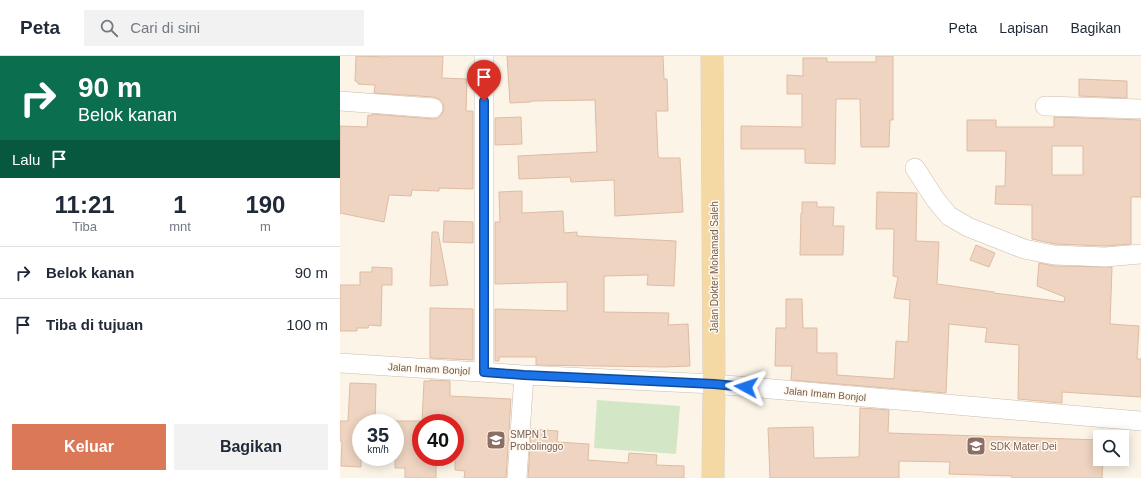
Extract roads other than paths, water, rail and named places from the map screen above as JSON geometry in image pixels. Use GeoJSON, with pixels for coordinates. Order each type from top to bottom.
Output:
{"type":"FeatureCollection","features":[{"type":"Feature","properties":{"kind":"main road","name":"Jalan Dokter Mohamad Saleh"},"geometry":{"type":"LineString","coordinates":[[712,56],[714,384],[713,478]]}},
{"type":"Feature","properties":{"kind":"street"},"geometry":{"type":"LineString","coordinates":[[484,56],[484,372]]}},
{"type":"Feature","properties":{"kind":"street"},"geometry":{"type":"LineString","coordinates":[[340,101],[433,108]]}},
{"type":"Feature","properties":{"kind":"street"},"geometry":{"type":"LineString","coordinates":[[1045,106],[1141,109]]}},
{"type":"Feature","properties":{"kind":"street"},"geometry":{"type":"LineString","coordinates":[[915,168],[935,199],[949,216],[968,227],[1024,249],[1054,254],[1105,257],[1141,254]]}},
{"type":"Feature","properties":{"kind":"street","name":"Jalan Imam Bonjol"},"geometry":{"type":"LineString","coordinates":[[340,363],[524,375],[714,384],[1141,422]]}},
{"type":"Feature","properties":{"kind":"street"},"geometry":{"type":"LineString","coordinates":[[517,478],[524,375]]}},
{"type":"Feature","properties":{"kind":"place","name":"SMPN 1 Probolinggo"},"geometry":{"type":"Point","coordinates":[496,440]}},
{"type":"Feature","properties":{"kind":"place","name":"SDK Mater Dei"},"geometry":{"type":"Point","coordinates":[976,446]}}]}
